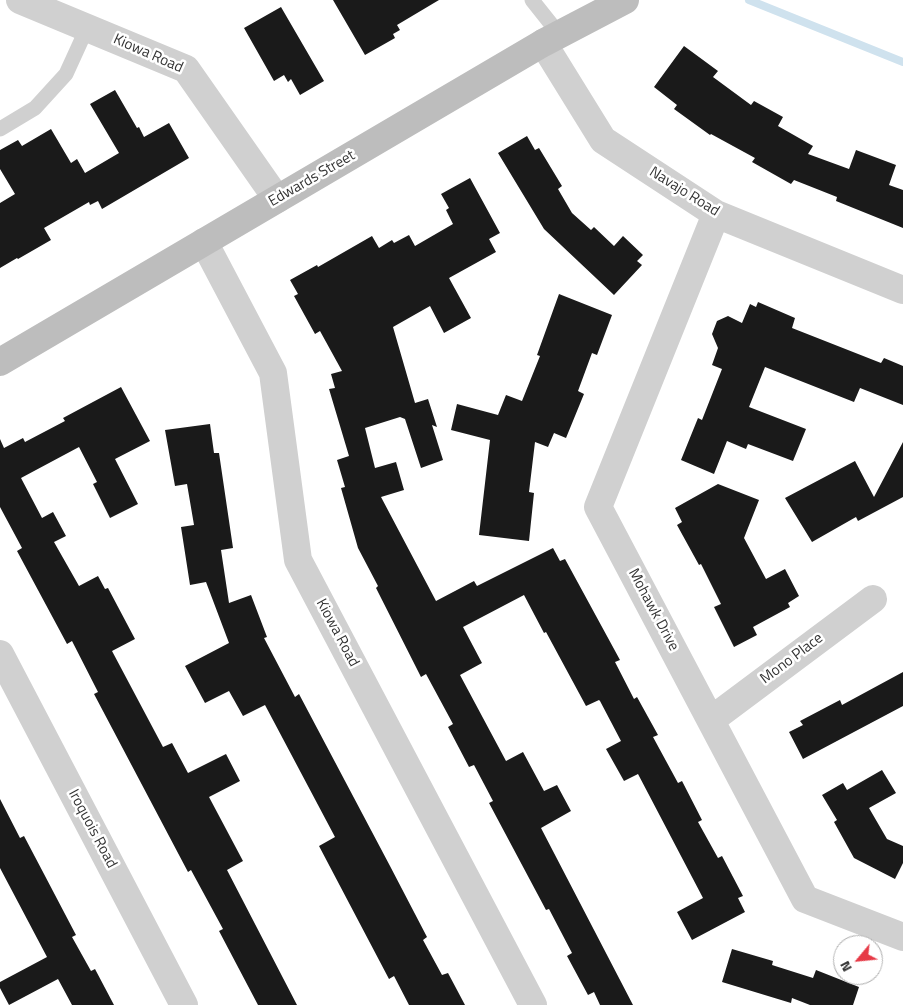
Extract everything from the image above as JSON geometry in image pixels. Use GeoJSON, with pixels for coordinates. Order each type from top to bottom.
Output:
{"type":"FeatureCollection","features":[{"type":"Feature","properties":{"kind":"street","name":"Kiowa Road"},"geometry":{"type":"LineString","coordinates":[[20,0],[186,69],[277,199]]}},
{"type":"Feature","properties":{"kind":"street","name":"Edwards Street"},"geometry":{"type":"LineString","coordinates":[[0,362],[551,39],[625,0]]}},
{"type":"Feature","properties":{"kind":"street","name":"Navajo Road"},"geometry":{"type":"LineString","coordinates":[[551,39],[602,140],[716,214],[903,290]]}},
{"type":"Feature","properties":{"kind":"street","name":"Mohawk Drive"},"geometry":{"type":"LineString","coordinates":[[716,214],[598,507],[805,899],[903,937]]}},
{"type":"Feature","properties":{"kind":"street","name":"Kiowa Road"},"geometry":{"type":"LineString","coordinates":[[204,242],[273,373],[298,560],[533,1005]]}},
{"type":"Feature","properties":{"kind":"street","name":"Mono Place"},"geometry":{"type":"LineString","coordinates":[[712,720],[873,599]]}},
{"type":"Feature","properties":{"kind":"street","name":"Iroquois Road"},"geometry":{"type":"LineString","coordinates":[[0,654],[184,1005]]}},
{"type":"Feature","properties":{"kind":"lane"},"geometry":{"type":"LineString","coordinates":[[532,0],[551,39]]}},
{"type":"Feature","properties":{"kind":"lane"},"geometry":{"type":"LineString","coordinates":[[0,129],[35,108],[66,74],[87,28]]}},
{"type":"Feature","properties":{"kind":"building"},"geometry":{"type":"Polygon","coordinates":[[[333,0],[439,0],[397,25],[400,30],[393,34],[395,38],[365,55],[333,0]]]}},
{"type":"Feature","properties":{"kind":"building"},"geometry":{"type":"Polygon","coordinates":[[[281,7],[324,81],[300,95],[291,79],[288,82],[284,75],[274,81],[244,28],[281,7]]]}},
{"type":"Feature","properties":{"kind":"building"},"geometry":{"type":"Polygon","coordinates":[[[684,46],[718,71],[713,77],[751,105],[754,101],[783,117],[778,126],[813,146],[808,154],[849,169],[856,150],[896,165],[889,185],[903,190],[903,228],[836,201],[837,197],[794,180],[791,184],[752,162],[755,158],[710,135],[674,109],[677,105],[654,87],[684,46]]]}},
{"type":"Feature","properties":{"kind":"building"},"geometry":{"type":"Polygon","coordinates":[[[115,90],[144,137],[169,123],[189,158],[102,209],[98,201],[90,205],[89,202],[44,228],[51,240],[0,268],[0,203],[15,194],[0,169],[0,150],[18,140],[22,146],[51,129],[71,163],[77,159],[85,173],[119,153],[90,104],[115,90]]]}},
{"type":"Feature","properties":{"kind":"building"},"geometry":{"type":"Polygon","coordinates":[[[527,136],[535,150],[539,148],[562,186],[558,189],[572,213],[591,230],[594,227],[614,246],[623,236],[643,255],[637,261],[642,265],[614,295],[544,229],[498,153],[527,136]]]}},
{"type":"Feature","properties":{"kind":"building"},"geometry":{"type":"Polygon","coordinates":[[[470,178],[500,233],[489,239],[496,252],[449,278],[471,318],[444,333],[430,306],[393,327],[415,403],[428,399],[437,427],[432,425],[443,460],[421,468],[405,419],[400,417],[365,428],[375,468],[396,462],[404,490],[381,497],[436,601],[474,581],[477,586],[553,548],[560,561],[565,559],[620,660],[615,662],[634,699],[637,697],[658,735],[653,737],[678,783],[682,781],[702,820],[698,822],[718,858],[722,856],[743,896],[738,898],[745,912],[692,940],[677,912],[703,898],[638,774],[624,781],[606,749],[621,741],[600,701],[586,706],[524,595],[463,627],[482,663],[460,675],[506,761],[523,752],[544,791],[557,785],[571,811],[541,828],[633,1005],[600,1005],[594,992],[588,995],[567,956],[572,953],[549,909],[546,910],[489,803],[493,801],[474,765],[469,767],[448,727],[453,724],[426,674],[421,677],[376,588],[378,586],[358,548],[341,488],[345,487],[337,460],[349,456],[329,389],[335,388],[331,374],[342,371],[320,331],[315,334],[294,296],[298,294],[290,280],[317,265],[318,267],[372,236],[379,248],[392,240],[394,243],[409,235],[415,246],[453,224],[446,210],[449,208],[441,194],[470,178]]]}},
{"type":"Feature","properties":{"kind":"building"},"geometry":{"type":"Polygon","coordinates":[[[559,294],[612,315],[597,355],[592,353],[578,391],[584,394],[566,438],[554,433],[548,447],[535,442],[529,492],[534,493],[529,541],[479,535],[490,440],[451,430],[457,404],[498,415],[506,395],[522,401],[540,356],[537,355],[559,294]]]}},
{"type":"Feature","properties":{"kind":"building"},"geometry":{"type":"Polygon","coordinates":[[[758,302],[795,318],[792,328],[881,363],[884,358],[903,366],[903,405],[860,388],[854,402],[765,367],[749,407],[806,429],[793,461],[748,444],[746,449],[727,441],[714,474],[681,460],[698,418],[702,420],[722,369],[712,365],[718,348],[712,334],[717,321],[728,316],[742,323],[750,304],[756,307],[758,302]]]}},
{"type":"Feature","properties":{"kind":"building"},"geometry":{"type":"Polygon","coordinates":[[[121,387],[150,441],[115,459],[138,504],[110,518],[93,484],[97,482],[79,447],[21,478],[42,518],[53,512],[66,536],[54,542],[79,586],[98,576],[105,589],[108,588],[135,639],[112,651],[163,747],[172,743],[188,773],[226,754],[240,781],[209,797],[243,861],[227,870],[297,1005],[258,1005],[219,931],[223,929],[191,870],[188,872],[94,694],[98,692],[72,641],[67,644],[17,551],[22,548],[0,507],[0,439],[4,448],[23,438],[25,442],[65,421],[63,418],[121,387]]]}},
{"type":"Feature","properties":{"kind":"building"},"geometry":{"type":"Polygon","coordinates":[[[210,424],[214,453],[219,453],[233,548],[221,550],[229,603],[251,595],[267,637],[264,638],[295,697],[299,694],[390,866],[427,937],[423,940],[442,975],[448,973],[465,1005],[409,1005],[394,976],[389,979],[319,846],[335,837],[265,705],[243,716],[229,691],[205,703],[185,666],[229,643],[206,582],[190,585],[181,527],[194,525],[187,484],[175,486],[165,430],[210,424]]]}},
{"type":"Feature","properties":{"kind":"building"},"geometry":{"type":"Polygon","coordinates":[[[903,442],[903,497],[858,521],[856,517],[812,542],[785,498],[855,461],[874,497],[903,442]]]}},
{"type":"Feature","properties":{"kind":"building"},"geometry":{"type":"Polygon","coordinates":[[[718,484],[759,500],[744,538],[766,579],[785,569],[799,596],[788,603],[790,607],[753,627],[757,635],[734,647],[714,607],[721,604],[701,564],[699,565],[677,525],[682,522],[675,508],[718,484]]]}},
{"type":"Feature","properties":{"kind":"building"},"geometry":{"type":"Polygon","coordinates":[[[903,672],[903,706],[803,759],[789,732],[803,725],[800,721],[840,700],[842,705],[903,672]]]}},
{"type":"Feature","properties":{"kind":"building"},"geometry":{"type":"Polygon","coordinates":[[[882,770],[896,793],[869,808],[887,839],[903,846],[903,863],[895,879],[854,858],[834,822],[837,820],[822,795],[843,783],[847,790],[882,770]]]}},
{"type":"Feature","properties":{"kind":"building"},"geometry":{"type":"Polygon","coordinates":[[[0,799],[20,838],[24,836],[76,935],[72,937],[91,971],[95,969],[114,1005],[72,1005],[58,979],[9,1005],[0,988],[0,982],[47,957],[0,868],[0,799]]]}},
{"type":"Feature","properties":{"kind":"building"},"geometry":{"type":"Polygon","coordinates":[[[732,949],[773,961],[772,965],[813,978],[816,970],[833,977],[833,985],[854,985],[859,987],[853,1005],[810,1005],[792,998],[791,1003],[722,982],[732,949]]]}},
{"type":"Feature","properties":{"kind":"waterway"},"geometry":{"type":"LineString","coordinates":[[749,0],[903,62]]}}]}
